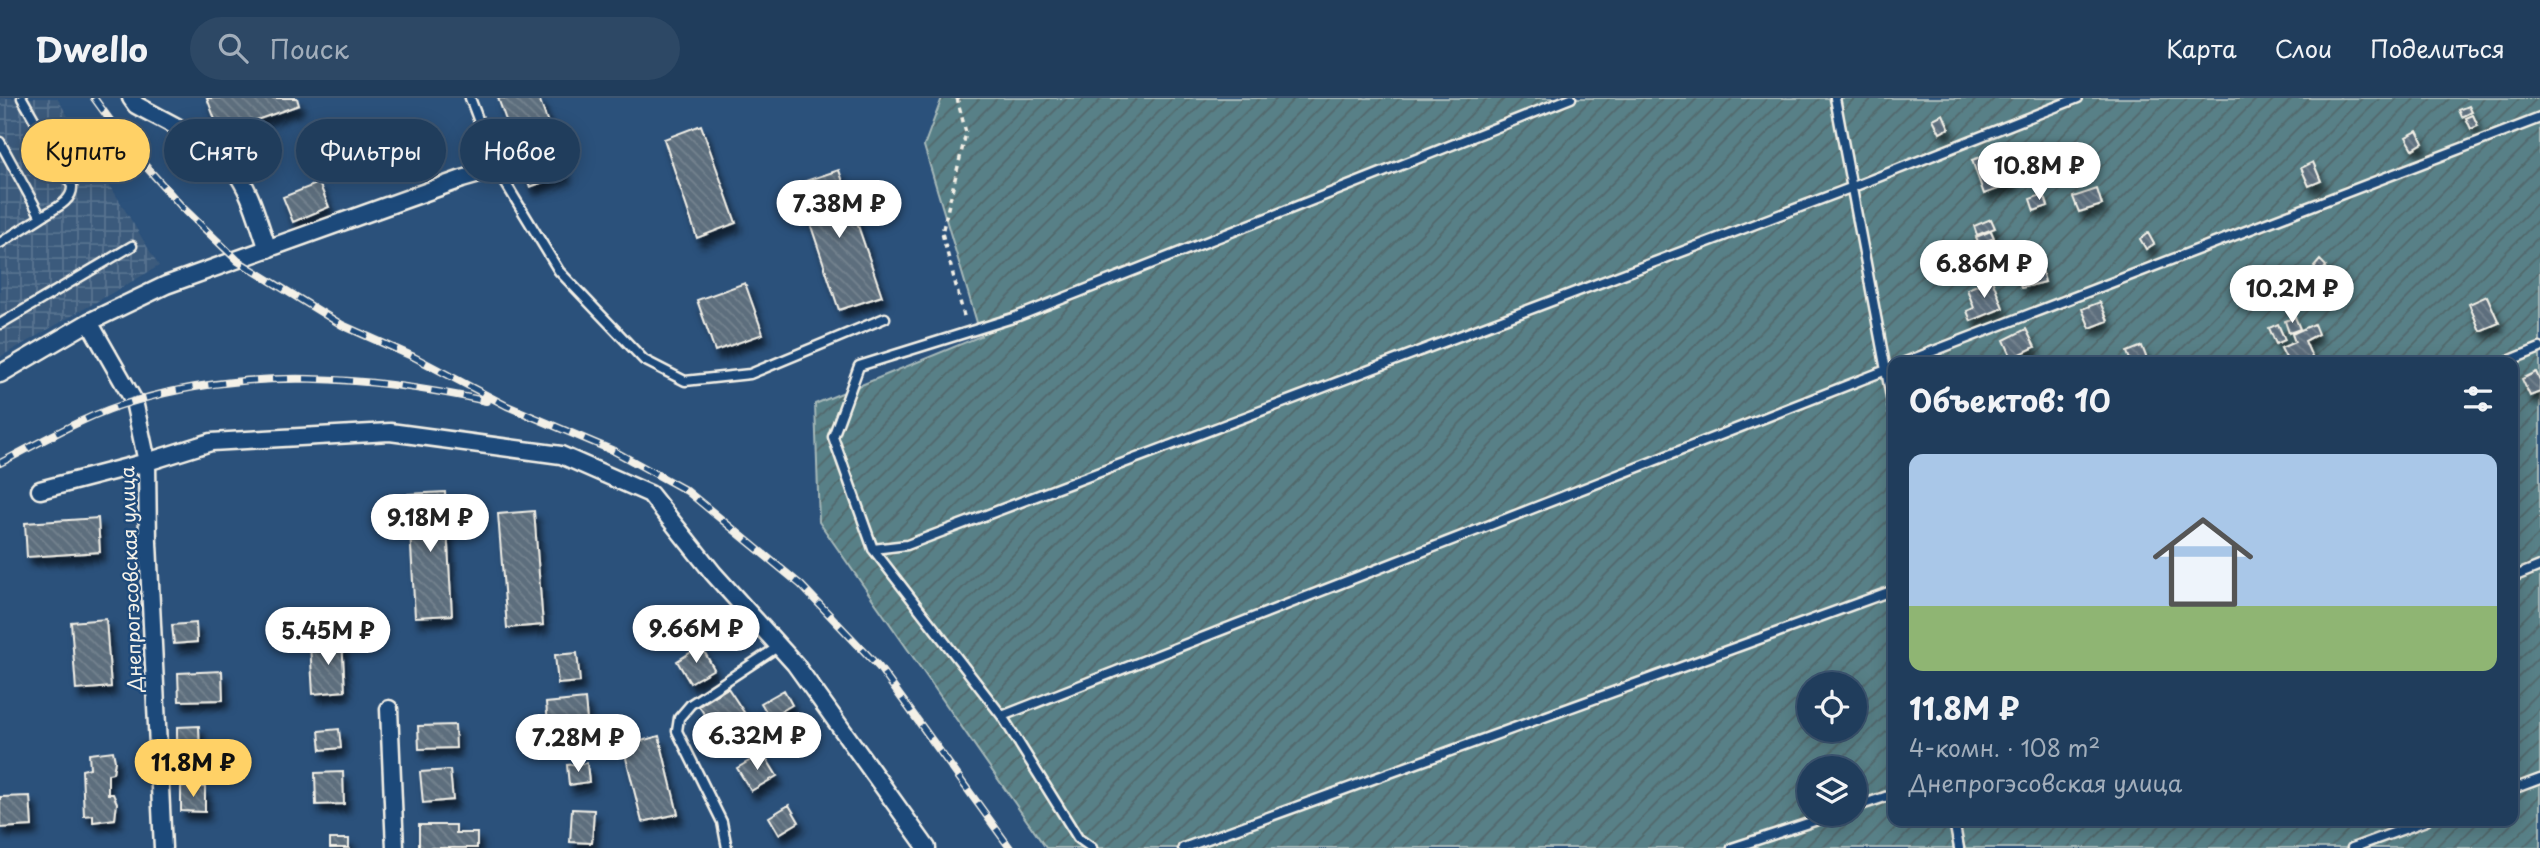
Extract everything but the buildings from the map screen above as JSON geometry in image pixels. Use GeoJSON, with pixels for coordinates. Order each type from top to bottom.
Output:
{"type":"FeatureCollection","features":[{"type":"Feature","properties":{"kind":"street"},"geometry":{"type":"LineString","coordinates":[[131,98],[136,105],[217,152],[235,170],[246,189],[268,249]]}},
{"type":"Feature","properties":{"kind":"street"},"geometry":{"type":"LineString","coordinates":[[0,374],[89,322],[166,285],[460,179]]}},
{"type":"Feature","properties":{"kind":"street","name":"Днепрогэсовская улица"},"geometry":{"type":"LineString","coordinates":[[89,322],[134,401],[147,462],[148,543],[163,848]]}},
{"type":"Feature","properties":{"kind":"street"},"geometry":{"type":"LineString","coordinates":[[40,490],[211,442],[390,432],[561,454],[650,494],[713,573],[795,664],[927,848]]}},
{"type":"Feature","properties":{"kind":"street"},"geometry":{"type":"LineString","coordinates":[[389,709],[395,848]]}},
{"type":"Feature","properties":{"kind":"lane"},"geometry":{"type":"LineString","coordinates":[[1,240],[68,199],[72,192],[72,186],[22,98]]}},
{"type":"Feature","properties":{"kind":"lane"},"geometry":{"type":"LineString","coordinates":[[470,98],[478,119]]}},
{"type":"Feature","properties":{"kind":"lane"},"geometry":{"type":"LineString","coordinates":[[1092,848],[1078,838],[1002,716],[873,549],[833,437],[859,366],[1016,317],[1571,98]]}},
{"type":"Feature","properties":{"kind":"lane"},"geometry":{"type":"LineString","coordinates":[[1835,98],[1888,387]]}},
{"type":"Feature","properties":{"kind":"lane"},"geometry":{"type":"LineString","coordinates":[[873,549],[907,545],[1853,187],[2078,98]]}},
{"type":"Feature","properties":{"kind":"lane"},"geometry":{"type":"LineString","coordinates":[[1918,357],[2540,118]]}},
{"type":"Feature","properties":{"kind":"lane"},"geometry":{"type":"LineString","coordinates":[[0,142],[41,217]]}},
{"type":"Feature","properties":{"kind":"lane"},"geometry":{"type":"LineString","coordinates":[[504,182],[559,271],[645,360],[685,380],[750,374],[885,318]]}},
{"type":"Feature","properties":{"kind":"lane"},"geometry":{"type":"LineString","coordinates":[[0,324],[132,246]]}},
{"type":"Feature","properties":{"kind":"lane"},"geometry":{"type":"LineString","coordinates":[[2518,357],[2540,348]]}},
{"type":"Feature","properties":{"kind":"lane"},"geometry":{"type":"LineString","coordinates":[[1002,716],[1888,368]]}},
{"type":"Feature","properties":{"kind":"lane"},"geometry":{"type":"LineString","coordinates":[[2518,575],[2540,566]]}},
{"type":"Feature","properties":{"kind":"lane"},"geometry":{"type":"LineString","coordinates":[[1183,848],[1888,592]]}},
{"type":"Feature","properties":{"kind":"lane"},"geometry":{"type":"LineString","coordinates":[[727,848],[722,822],[677,731],[679,718],[691,704],[779,646]]}},
{"type":"Feature","properties":{"kind":"lane"},"geometry":{"type":"LineString","coordinates":[[2518,787],[2540,779]]}},
{"type":"Feature","properties":{"kind":"lane"},"geometry":{"type":"LineString","coordinates":[[1867,803],[1888,796]]}},
{"type":"Feature","properties":{"kind":"lane"},"geometry":{"type":"LineString","coordinates":[[1732,848],[1799,826]]}},
{"type":"Feature","properties":{"kind":"lane"},"geometry":{"type":"LineString","coordinates":[[1955,826],[1959,848]]}},
{"type":"Feature","properties":{"kind":"lane"},"geometry":{"type":"LineString","coordinates":[[2353,848],[2412,826]]}},
{"type":"Feature","properties":{"kind":"path"},"geometry":{"type":"LineString","coordinates":[[957,98],[966,134],[942,233],[968,331]]}},
{"type":"Feature","properties":{"kind":"shaded area"},"geometry":{"type":"Polygon","coordinates":[[[0,98],[57,98],[70,119],[21,119],[21,182],[108,182],[159,266],[0,357],[0,98]]]}},
{"type":"Feature","properties":{"kind":"green space"},"geometry":{"type":"Polygon","coordinates":[[[942,98],[2540,98],[2540,848],[1046,848],[819,522],[815,404],[981,336],[924,146],[942,98]]]}},
{"type":"Feature","properties":{"kind":"railway"},"geometry":{"type":"LineString","coordinates":[[94,98],[134,153],[182,207],[238,261],[342,325],[414,357],[507,406],[614,451],[687,491],[801,585],[879,667],[1010,848]]}},
{"type":"Feature","properties":{"kind":"railway"},"geometry":{"type":"LineString","coordinates":[[0,463],[117,406],[179,390],[222,383],[266,379],[354,381],[442,392],[486,401]]}}]}
